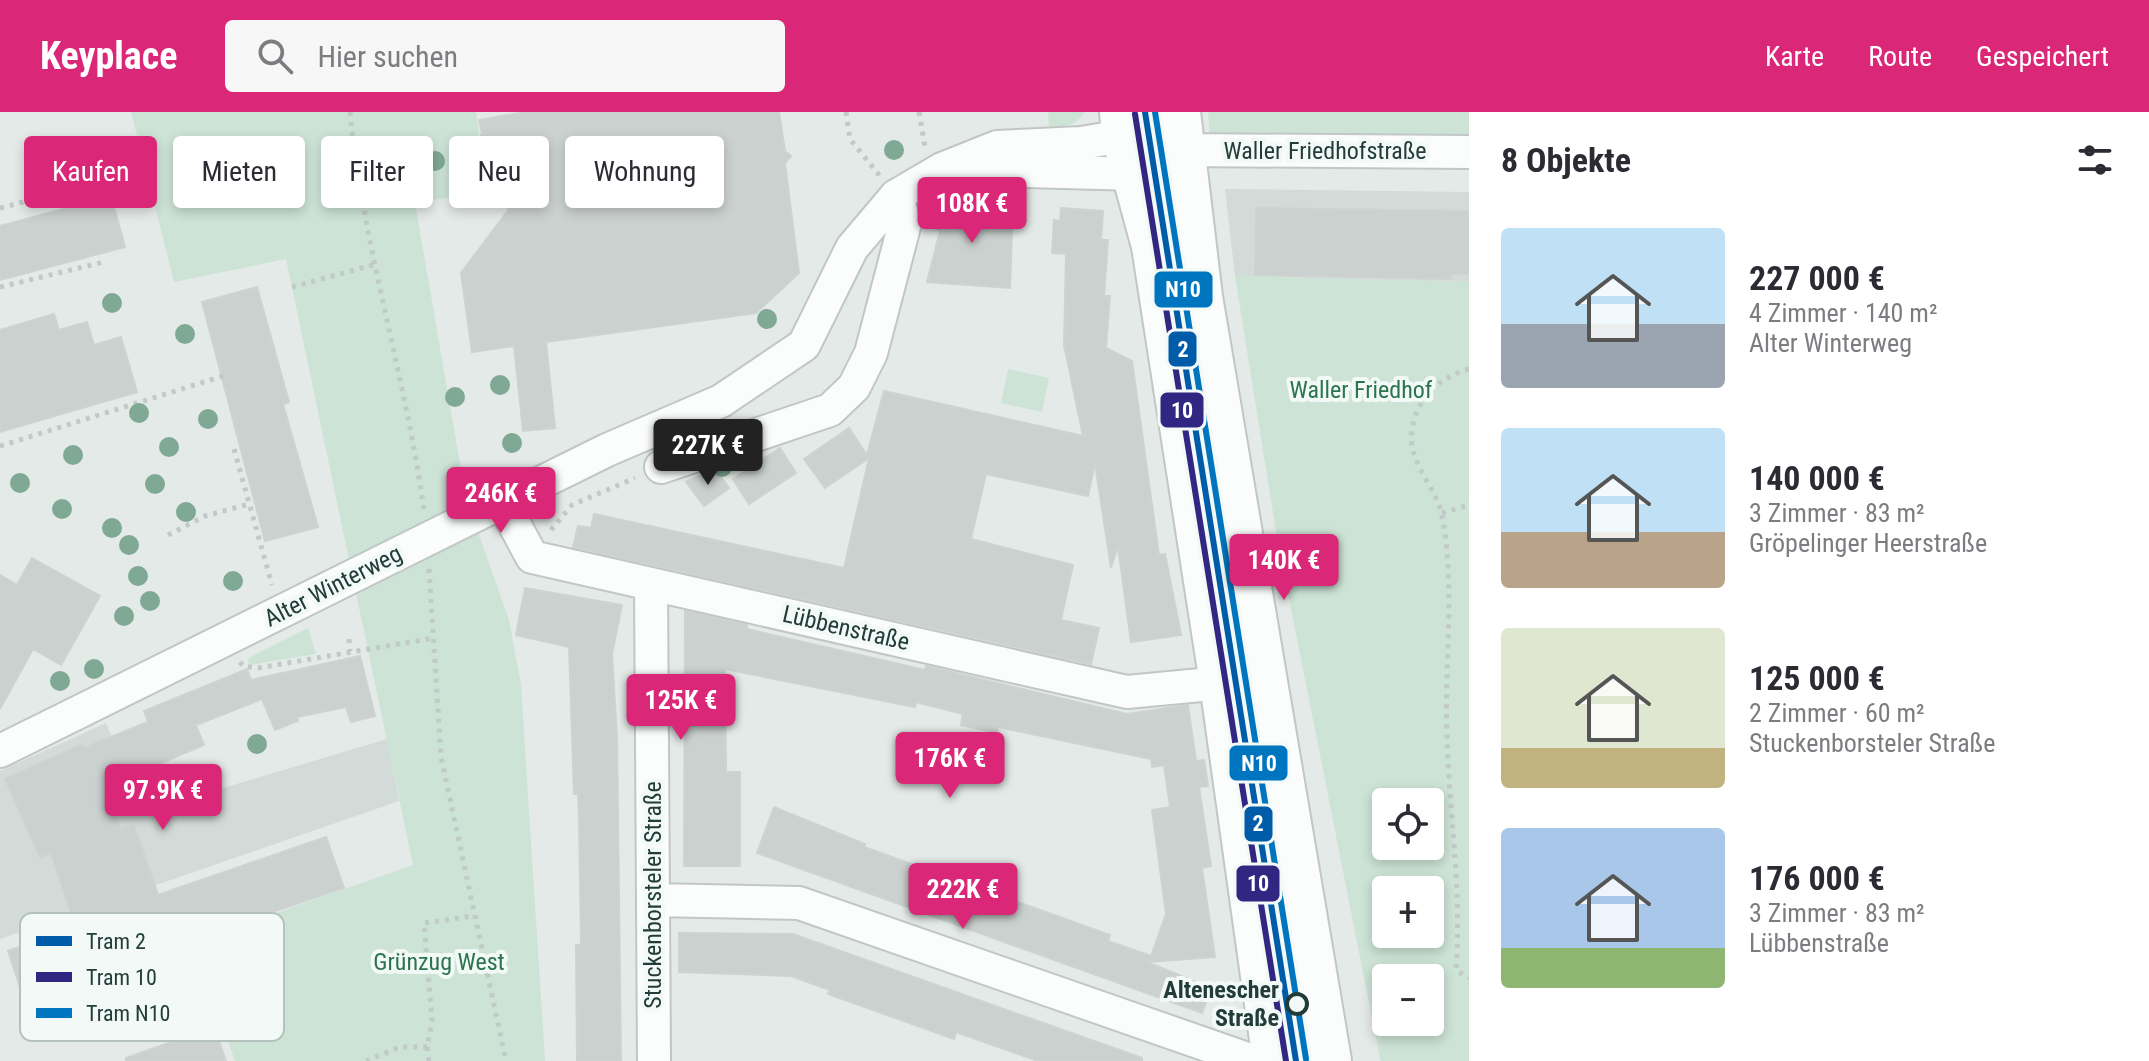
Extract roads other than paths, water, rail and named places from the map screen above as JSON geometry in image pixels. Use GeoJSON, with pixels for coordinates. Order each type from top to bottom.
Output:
{"type":"FeatureCollection","features":[{"type":"Feature","properties":{"kind":"main road"},"geometry":{"type":"LineString","coordinates":[[1151,138],[1154,246],[1222,683],[1275,1061]]}},
{"type":"Feature","properties":{"kind":"main road"},"geometry":{"type":"LineString","coordinates":[[1151,138],[1200,297],[1329,1061]]}},
{"type":"Feature","properties":{"kind":"street","name":"Waller Friedhofstraße"},"geometry":{"type":"LineString","coordinates":[[1151,138],[1469,152]]}},
{"type":"Feature","properties":{"kind":"street","name":"Alter Winterweg"},"geometry":{"type":"LineString","coordinates":[[0,751],[607,450],[721,401],[804,345],[852,248],[896,196],[942,169],[1151,138]]}},
{"type":"Feature","properties":{"kind":"street"},"geometry":{"type":"LineString","coordinates":[[661,467],[830,410],[854,387],[871,353],[905,223],[896,196]]}},
{"type":"Feature","properties":{"kind":"street","name":"Lübbenstraße"},"geometry":{"type":"LineString","coordinates":[[503,503],[532,557],[1127,692],[1222,683]]}},
{"type":"Feature","properties":{"kind":"street","name":"Stuckenborsteler Straße"},"geometry":{"type":"LineString","coordinates":[[651,584],[654,1061]]}},
{"type":"Feature","properties":{"kind":"street"},"geometry":{"type":"LineString","coordinates":[[654,900],[799,903],[1253,1061]]}},
{"type":"Feature","properties":{"kind":"lane"},"geometry":{"type":"LineString","coordinates":[[1151,138],[1172,240]]}},
{"type":"Feature","properties":{"kind":"lane"},"geometry":{"type":"LineString","coordinates":[[1249,724],[1301,1061]]}},
{"type":"Feature","properties":{"kind":"tram line","name":"2"},"geometry":{"type":"LineString","coordinates":[[1145,112],[1296,1061]]}},
{"type":"Feature","properties":{"kind":"tram line","name":"N10"},"geometry":{"type":"LineString","coordinates":[[1155,112],[1306,1059]]}},
{"type":"Feature","properties":{"kind":"tram line","name":"10"},"geometry":{"type":"LineString","coordinates":[[1135,114],[1286,1061]]}},
{"type":"Feature","properties":{"kind":"place","name":"Altenescher Straße"},"geometry":{"type":"Point","coordinates":[1297,1004]}},
{"type":"Feature","properties":{"kind":"park label","name":"Waller Friedhof"},"geometry":{"type":"Point","coordinates":[1361,390]}},
{"type":"Feature","properties":{"kind":"park label","name":"Grünzug West"},"geometry":{"type":"Point","coordinates":[439,962]}}]}
